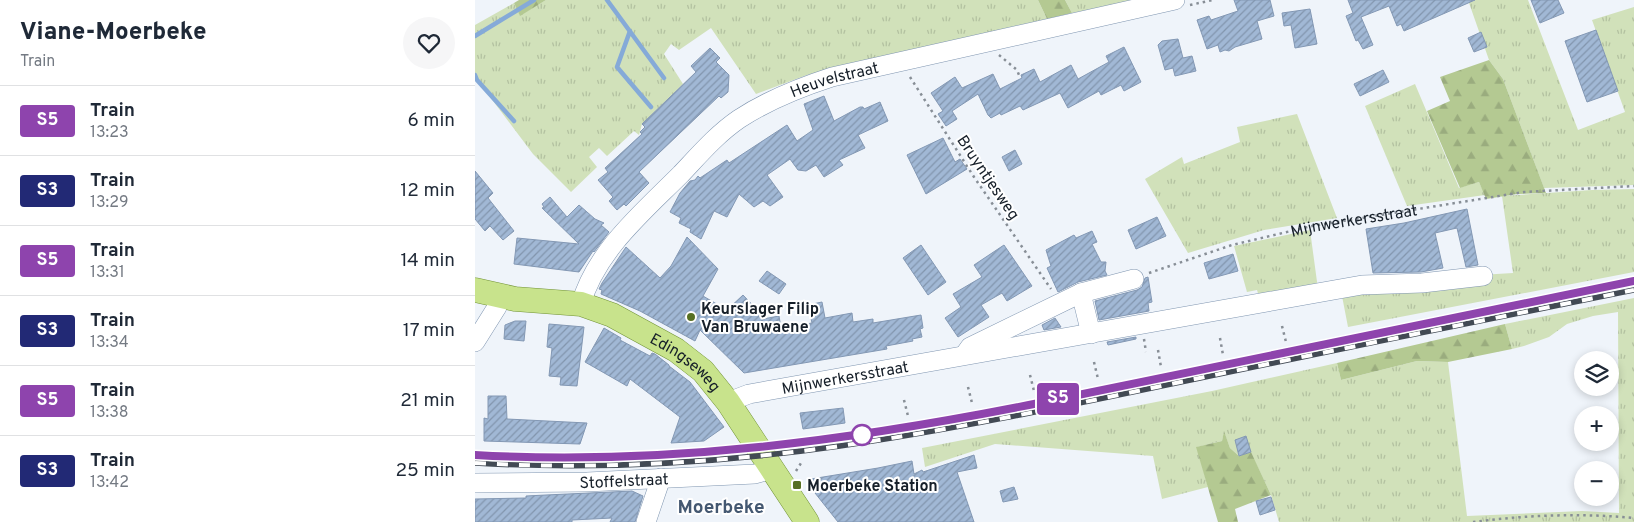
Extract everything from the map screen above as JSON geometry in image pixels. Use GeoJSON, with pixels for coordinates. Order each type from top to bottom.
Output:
{"type":"FeatureCollection","features":[{"type":"Feature","properties":{"kind":"main road","name":"Edingseweg"},"geometry":{"type":"LineString","coordinates":[[475,290],[499,296],[581,304],[612,315],[676,350],[703,371],[728,402],[807,522]]}},
{"type":"Feature","properties":{"kind":"street","name":"Heuvelstraat"},"geometry":{"type":"LineString","coordinates":[[581,304],[584,292],[619,236],[711,143],[737,121],[767,102],[798,88],[832,77],[1175,0]]}},
{"type":"Feature","properties":{"kind":"street","name":"Mijnwerkersstraat"},"geometry":{"type":"LineString","coordinates":[[728,402],[749,394],[1362,285],[1483,276]]}},
{"type":"Feature","properties":{"kind":"street","name":"Mijnwerkersstraat"},"geometry":{"type":"LineString","coordinates":[[964,356],[971,347],[1081,293],[1134,279]]}},
{"type":"Feature","properties":{"kind":"street"},"geometry":{"type":"LineString","coordinates":[[1081,293],[1091,334]]}},
{"type":"Feature","properties":{"kind":"street"},"geometry":{"type":"LineString","coordinates":[[475,342],[497,307],[499,296]]}},
{"type":"Feature","properties":{"kind":"street","name":"Stoffelstraat"},"geometry":{"type":"LineString","coordinates":[[475,482],[587,482],[755,474],[772,469]]}},
{"type":"Feature","properties":{"kind":"street"},"geometry":{"type":"LineString","coordinates":[[646,522],[661,478]]}},
{"type":"Feature","properties":{"kind":"path"},"geometry":{"type":"LineString","coordinates":[[998,54],[1017,70],[1019,75]]}},
{"type":"Feature","properties":{"kind":"path","name":"Bruyntjesweg"},"geometry":{"type":"LineString","coordinates":[[901,62],[975,177],[1060,303]]}},
{"type":"Feature","properties":{"kind":"path","name":"Mijnwerkersstraat"},"geometry":{"type":"LineString","coordinates":[[1134,279],[1232,245],[1312,226],[1524,192],[1634,186]]}},
{"type":"Feature","properties":{"kind":"path"},"geometry":{"type":"LineString","coordinates":[[1282,326],[1286,342]]}},
{"type":"Feature","properties":{"kind":"path"},"geometry":{"type":"LineString","coordinates":[[1220,338],[1223,355]]}},
{"type":"Feature","properties":{"kind":"path"},"geometry":{"type":"LineString","coordinates":[[1158,350],[1161,367]]}},
{"type":"Feature","properties":{"kind":"path"},"geometry":{"type":"LineString","coordinates":[[1094,362],[1098,379]]}},
{"type":"Feature","properties":{"kind":"path"},"geometry":{"type":"LineString","coordinates":[[1030,375],[1034,391]]}},
{"type":"Feature","properties":{"kind":"path"},"geometry":{"type":"LineString","coordinates":[[968,387],[972,403]]}},
{"type":"Feature","properties":{"kind":"path"},"geometry":{"type":"LineString","coordinates":[[904,400],[908,416]]}},
{"type":"Feature","properties":{"kind":"path"},"geometry":{"type":"LineString","coordinates":[[1473,522],[1516,517],[1564,515],[1634,518]]}},
{"type":"Feature","properties":{"kind":"green space"},"geometry":{"type":"Polygon","coordinates":[[[519,0],[546,0],[520,16],[514,3],[519,0]]]}},
{"type":"Feature","properties":{"kind":"green space"},"geometry":{"type":"Polygon","coordinates":[[[546,0],[1038,0],[1047,19],[807,75],[756,94],[711,28],[679,50],[671,44],[664,54],[683,84],[642,124],[639,135],[634,131],[607,156],[599,148],[589,157],[597,167],[571,192],[533,154],[475,77],[475,25],[514,3],[520,15],[546,0]]]}},
{"type":"Feature","properties":{"kind":"green space"},"geometry":{"type":"Polygon","coordinates":[[[1038,0],[1065,0],[1072,13],[1047,19],[1038,0]]]}},
{"type":"Feature","properties":{"kind":"green space"},"geometry":{"type":"Polygon","coordinates":[[[1065,0],[1140,0],[1072,13],[1065,0]]]}},
{"type":"Feature","properties":{"kind":"green space"},"geometry":{"type":"Polygon","coordinates":[[[1468,0],[1528,0],[1578,130],[1625,112],[1592,20],[1634,7],[1634,185],[1544,188],[1503,79],[1489,60],[1468,0]]]}},
{"type":"Feature","properties":{"kind":"green space"},"geometry":{"type":"Polygon","coordinates":[[[1489,60],[1503,79],[1546,193],[1517,194],[1486,199],[1479,182],[1460,188],[1427,111],[1450,101],[1440,77],[1489,60]]]}},
{"type":"Feature","properties":{"kind":"green space"},"geometry":{"type":"Polygon","coordinates":[[[1415,84],[1459,188],[1479,182],[1485,195],[1407,206],[1365,106],[1415,84]]]}},
{"type":"Feature","properties":{"kind":"green space"},"geometry":{"type":"Polygon","coordinates":[[[1297,114],[1337,218],[1264,230],[1188,253],[1145,179],[1182,157],[1184,164],[1240,142],[1237,127],[1297,114]]]}},
{"type":"Feature","properties":{"kind":"green space"},"geometry":{"type":"Polygon","coordinates":[[[1634,189],[1634,272],[1348,327],[1342,296],[1480,275],[1513,273],[1502,196],[1634,189]]]}},
{"type":"Feature","properties":{"kind":"green space"},"geometry":{"type":"Polygon","coordinates":[[[1310,230],[1318,289],[1260,300],[1257,290],[1247,292],[1234,246],[1310,230]]]}},
{"type":"Feature","properties":{"kind":"green space"},"geometry":{"type":"Polygon","coordinates":[[[1634,298],[1634,522],[1279,522],[1271,495],[1251,453],[1239,456],[1230,448],[1224,432],[1222,441],[1197,447],[1208,487],[1162,499],[1153,456],[995,444],[925,467],[922,448],[1212,391],[1337,363],[1341,380],[1417,361],[1448,362],[1467,516],[1582,511],[1619,513],[1618,312],[1593,316],[1567,324],[1549,337],[1512,349],[1505,324],[1634,298]]]}},
{"type":"Feature","properties":{"kind":"green space"},"geometry":{"type":"Polygon","coordinates":[[[1505,324],[1512,349],[1448,362],[1417,361],[1341,380],[1337,363],[1505,324]]]}},
{"type":"Feature","properties":{"kind":"green space"},"geometry":{"type":"Polygon","coordinates":[[[1224,431],[1230,448],[1239,456],[1251,452],[1271,495],[1235,509],[1238,522],[1218,522],[1196,447],[1222,441],[1224,431]]]}},
{"type":"Feature","properties":{"kind":"building"},"geometry":{"type":"Polygon","coordinates":[[[1234,0],[1270,0],[1274,16],[1257,21],[1262,39],[1235,47],[1229,51],[1220,52],[1218,45],[1207,49],[1197,20],[1209,16],[1211,20],[1238,11],[1234,0]]]}},
{"type":"Feature","properties":{"kind":"building"},"geometry":{"type":"Polygon","coordinates":[[[1348,0],[1475,0],[1404,31],[1401,24],[1397,26],[1389,6],[1361,17],[1373,45],[1363,49],[1358,40],[1356,41],[1346,16],[1353,13],[1348,0]]]}},
{"type":"Feature","properties":{"kind":"building"},"geometry":{"type":"Polygon","coordinates":[[[1531,0],[1558,0],[1564,13],[1540,23],[1531,0]]]}},
{"type":"Feature","properties":{"kind":"building"},"geometry":{"type":"Polygon","coordinates":[[[1310,9],[1317,44],[1295,48],[1291,25],[1284,26],[1282,13],[1310,9]]]}},
{"type":"Feature","properties":{"kind":"building"},"geometry":{"type":"Polygon","coordinates":[[[1596,30],[1618,91],[1587,102],[1565,41],[1596,30]]]}},
{"type":"Feature","properties":{"kind":"building"},"geometry":{"type":"Polygon","coordinates":[[[1481,32],[1487,47],[1474,52],[1468,38],[1481,32]]]}},
{"type":"Feature","properties":{"kind":"building"},"geometry":{"type":"Polygon","coordinates":[[[1178,39],[1183,58],[1192,56],[1196,71],[1175,76],[1173,68],[1165,70],[1158,45],[1162,41],[1178,39]]]}},
{"type":"Feature","properties":{"kind":"building"},"geometry":{"type":"Polygon","coordinates":[[[1124,47],[1141,82],[1124,91],[1121,85],[1101,95],[1099,91],[1068,108],[1060,93],[1023,110],[1020,106],[991,118],[978,94],[952,111],[957,119],[946,126],[938,114],[943,111],[931,93],[955,77],[962,88],[993,74],[1000,89],[1022,78],[1021,75],[1034,69],[1040,82],[1071,65],[1078,79],[1109,62],[1106,56],[1124,47]]]}},
{"type":"Feature","properties":{"kind":"building"},"geometry":{"type":"Polygon","coordinates":[[[710,48],[720,58],[716,62],[729,75],[728,92],[721,98],[719,96],[639,172],[649,183],[626,206],[624,204],[617,210],[609,201],[613,197],[598,180],[608,172],[605,168],[642,134],[640,132],[645,127],[642,124],[696,72],[691,66],[710,48]]]}},
{"type":"Feature","properties":{"kind":"building"},"geometry":{"type":"Polygon","coordinates":[[[1383,70],[1389,82],[1360,96],[1354,84],[1383,70]]]}},
{"type":"Feature","properties":{"kind":"building"},"geometry":{"type":"Polygon","coordinates":[[[824,96],[834,121],[860,107],[864,109],[880,102],[888,121],[858,135],[865,148],[839,160],[843,165],[824,177],[816,165],[806,171],[798,170],[790,159],[767,175],[783,197],[770,206],[763,201],[754,207],[739,194],[727,217],[714,211],[701,239],[690,232],[691,229],[679,223],[681,218],[670,212],[680,193],[690,181],[695,180],[698,176],[700,178],[727,160],[729,163],[787,125],[797,141],[813,130],[804,104],[824,96]]]}},
{"type":"Feature","properties":{"kind":"building"},"geometry":{"type":"Polygon","coordinates":[[[943,138],[955,162],[960,159],[967,169],[926,194],[907,155],[943,138]]]}},
{"type":"Feature","properties":{"kind":"building"},"geometry":{"type":"Polygon","coordinates":[[[1015,150],[1022,164],[1009,171],[1002,157],[1015,150]]]}},
{"type":"Feature","properties":{"kind":"building"},"geometry":{"type":"Polygon","coordinates":[[[475,171],[493,193],[488,198],[514,231],[503,240],[490,226],[485,231],[475,219],[475,171]]]}},
{"type":"Feature","properties":{"kind":"building"},"geometry":{"type":"Polygon","coordinates":[[[550,197],[567,217],[579,205],[595,219],[604,223],[601,225],[609,232],[579,272],[514,264],[517,238],[579,244],[542,208],[544,207],[542,204],[550,197]]]}},
{"type":"Feature","properties":{"kind":"building"},"geometry":{"type":"Polygon","coordinates":[[[1467,209],[1478,265],[1466,267],[1457,228],[1435,233],[1443,268],[1421,272],[1373,273],[1366,229],[1467,209]]]}},
{"type":"Feature","properties":{"kind":"building"},"geometry":{"type":"Polygon","coordinates":[[[1157,217],[1166,236],[1136,249],[1128,230],[1157,217]]]}},
{"type":"Feature","properties":{"kind":"building"},"geometry":{"type":"Polygon","coordinates":[[[1092,231],[1097,242],[1092,244],[1101,262],[1106,262],[1105,271],[1107,275],[1078,282],[1058,292],[1047,268],[1051,266],[1046,250],[1074,235],[1076,238],[1092,231]]]}},
{"type":"Feature","properties":{"kind":"building"},"geometry":{"type":"Polygon","coordinates":[[[687,237],[718,269],[703,296],[727,310],[743,295],[764,317],[763,319],[779,316],[781,328],[812,323],[808,305],[822,302],[825,318],[852,313],[853,322],[873,319],[873,323],[921,315],[923,328],[920,329],[922,337],[912,339],[913,341],[886,346],[887,349],[744,373],[700,330],[695,341],[640,311],[601,294],[602,290],[599,289],[602,283],[626,247],[660,278],[671,266],[687,237]]]}},
{"type":"Feature","properties":{"kind":"building"},"geometry":{"type":"Polygon","coordinates":[[[921,245],[946,282],[928,295],[903,258],[921,245]]]}},
{"type":"Feature","properties":{"kind":"building"},"geometry":{"type":"Polygon","coordinates":[[[1004,245],[1032,286],[1007,301],[1002,293],[981,305],[989,317],[958,337],[945,318],[961,307],[953,294],[982,277],[974,265],[1004,245]]]}},
{"type":"Feature","properties":{"kind":"building"},"geometry":{"type":"Polygon","coordinates":[[[1233,254],[1238,271],[1209,279],[1204,263],[1233,254]]]}},
{"type":"Feature","properties":{"kind":"building"},"geometry":{"type":"Polygon","coordinates":[[[767,271],[786,284],[779,294],[759,281],[767,271]]]}},
{"type":"Feature","properties":{"kind":"building"},"geometry":{"type":"Polygon","coordinates":[[[1148,277],[1152,302],[1148,303],[1149,311],[1099,320],[1095,301],[1137,290],[1142,287],[1145,278],[1148,277]]]}},
{"type":"Feature","properties":{"kind":"building"},"geometry":{"type":"Polygon","coordinates":[[[1055,318],[1061,327],[1044,330],[1042,325],[1055,318]]]}},
{"type":"Feature","properties":{"kind":"building"},"geometry":{"type":"Polygon","coordinates":[[[515,321],[526,321],[524,341],[504,339],[505,325],[515,321]]]}},
{"type":"Feature","properties":{"kind":"building"},"geometry":{"type":"Polygon","coordinates":[[[549,324],[584,327],[577,386],[560,385],[561,377],[549,376],[552,348],[547,347],[549,324]]]}},
{"type":"Feature","properties":{"kind":"building"},"geometry":{"type":"Polygon","coordinates":[[[604,328],[621,338],[620,340],[650,356],[652,353],[655,354],[690,382],[724,427],[704,441],[671,443],[680,417],[630,379],[627,386],[585,362],[604,328]]]}},
{"type":"Feature","properties":{"kind":"building"},"geometry":{"type":"Polygon","coordinates":[[[1136,337],[1136,339],[1108,345],[1107,342],[1136,337]]]}},
{"type":"Feature","properties":{"kind":"building"},"geometry":{"type":"Polygon","coordinates":[[[488,396],[506,396],[507,419],[587,423],[580,444],[484,441],[484,418],[488,419],[488,396]]]}},
{"type":"Feature","properties":{"kind":"building"},"geometry":{"type":"Polygon","coordinates":[[[843,408],[845,423],[803,429],[800,413],[843,408]]]}},
{"type":"Feature","properties":{"kind":"building"},"geometry":{"type":"Polygon","coordinates":[[[1246,436],[1251,452],[1239,456],[1235,440],[1246,436]]]}},
{"type":"Feature","properties":{"kind":"building"},"geometry":{"type":"Polygon","coordinates":[[[974,455],[977,468],[957,472],[974,522],[838,522],[815,493],[819,490],[811,479],[912,461],[914,474],[974,455]]]}},
{"type":"Feature","properties":{"kind":"building"},"geometry":{"type":"Polygon","coordinates":[[[1014,487],[1018,499],[1003,502],[1000,491],[1014,487]]]}},
{"type":"Feature","properties":{"kind":"building"},"geometry":{"type":"Polygon","coordinates":[[[632,491],[643,496],[635,522],[610,522],[612,518],[572,520],[572,522],[475,522],[475,499],[526,498],[526,496],[632,491]]]}},
{"type":"Feature","properties":{"kind":"building"},"geometry":{"type":"Polygon","coordinates":[[[1271,497],[1275,510],[1260,515],[1256,501],[1271,497]]]}},
{"type":"Feature","properties":{"kind":"waterway"},"geometry":{"type":"LineString","coordinates":[[475,36],[534,0]]}},
{"type":"Feature","properties":{"kind":"waterway"},"geometry":{"type":"LineString","coordinates":[[607,0],[664,78]]}},
{"type":"Feature","properties":{"kind":"waterway"},"geometry":{"type":"LineString","coordinates":[[630,31],[617,67],[651,107]]}},
{"type":"Feature","properties":{"kind":"waterway"},"geometry":{"type":"LineString","coordinates":[[475,75],[477,80],[514,121]]}},
{"type":"Feature","properties":{"kind":"railway"},"geometry":{"type":"LineString","coordinates":[[475,455],[618,457],[688,453],[759,447],[899,428],[1039,403],[1634,281]]}},
{"type":"Feature","properties":{"kind":"railway"},"geometry":{"type":"LineString","coordinates":[[475,463],[566,466],[658,464],[749,457],[840,446],[1006,418],[1634,290]]}},
{"type":"Feature","properties":{"kind":"train","name":"S5"},"geometry":{"type":"LineString","coordinates":[[475,455],[590,457],[649,455],[743,449],[853,436],[941,422],[1039,403],[1634,281]]}},
{"type":"Feature","properties":{"kind":"place","name":"Keurslager Filip Van Bruwaene"},"geometry":{"type":"Point","coordinates":[691,317]}},
{"type":"Feature","properties":{"kind":"place","name":"Moerbeke Station"},"geometry":{"type":"Point","coordinates":[797,485]}},
{"type":"Feature","properties":{"kind":"district","name":"Moerbeke"},"geometry":{"type":"Point","coordinates":[721,506]}}]}
